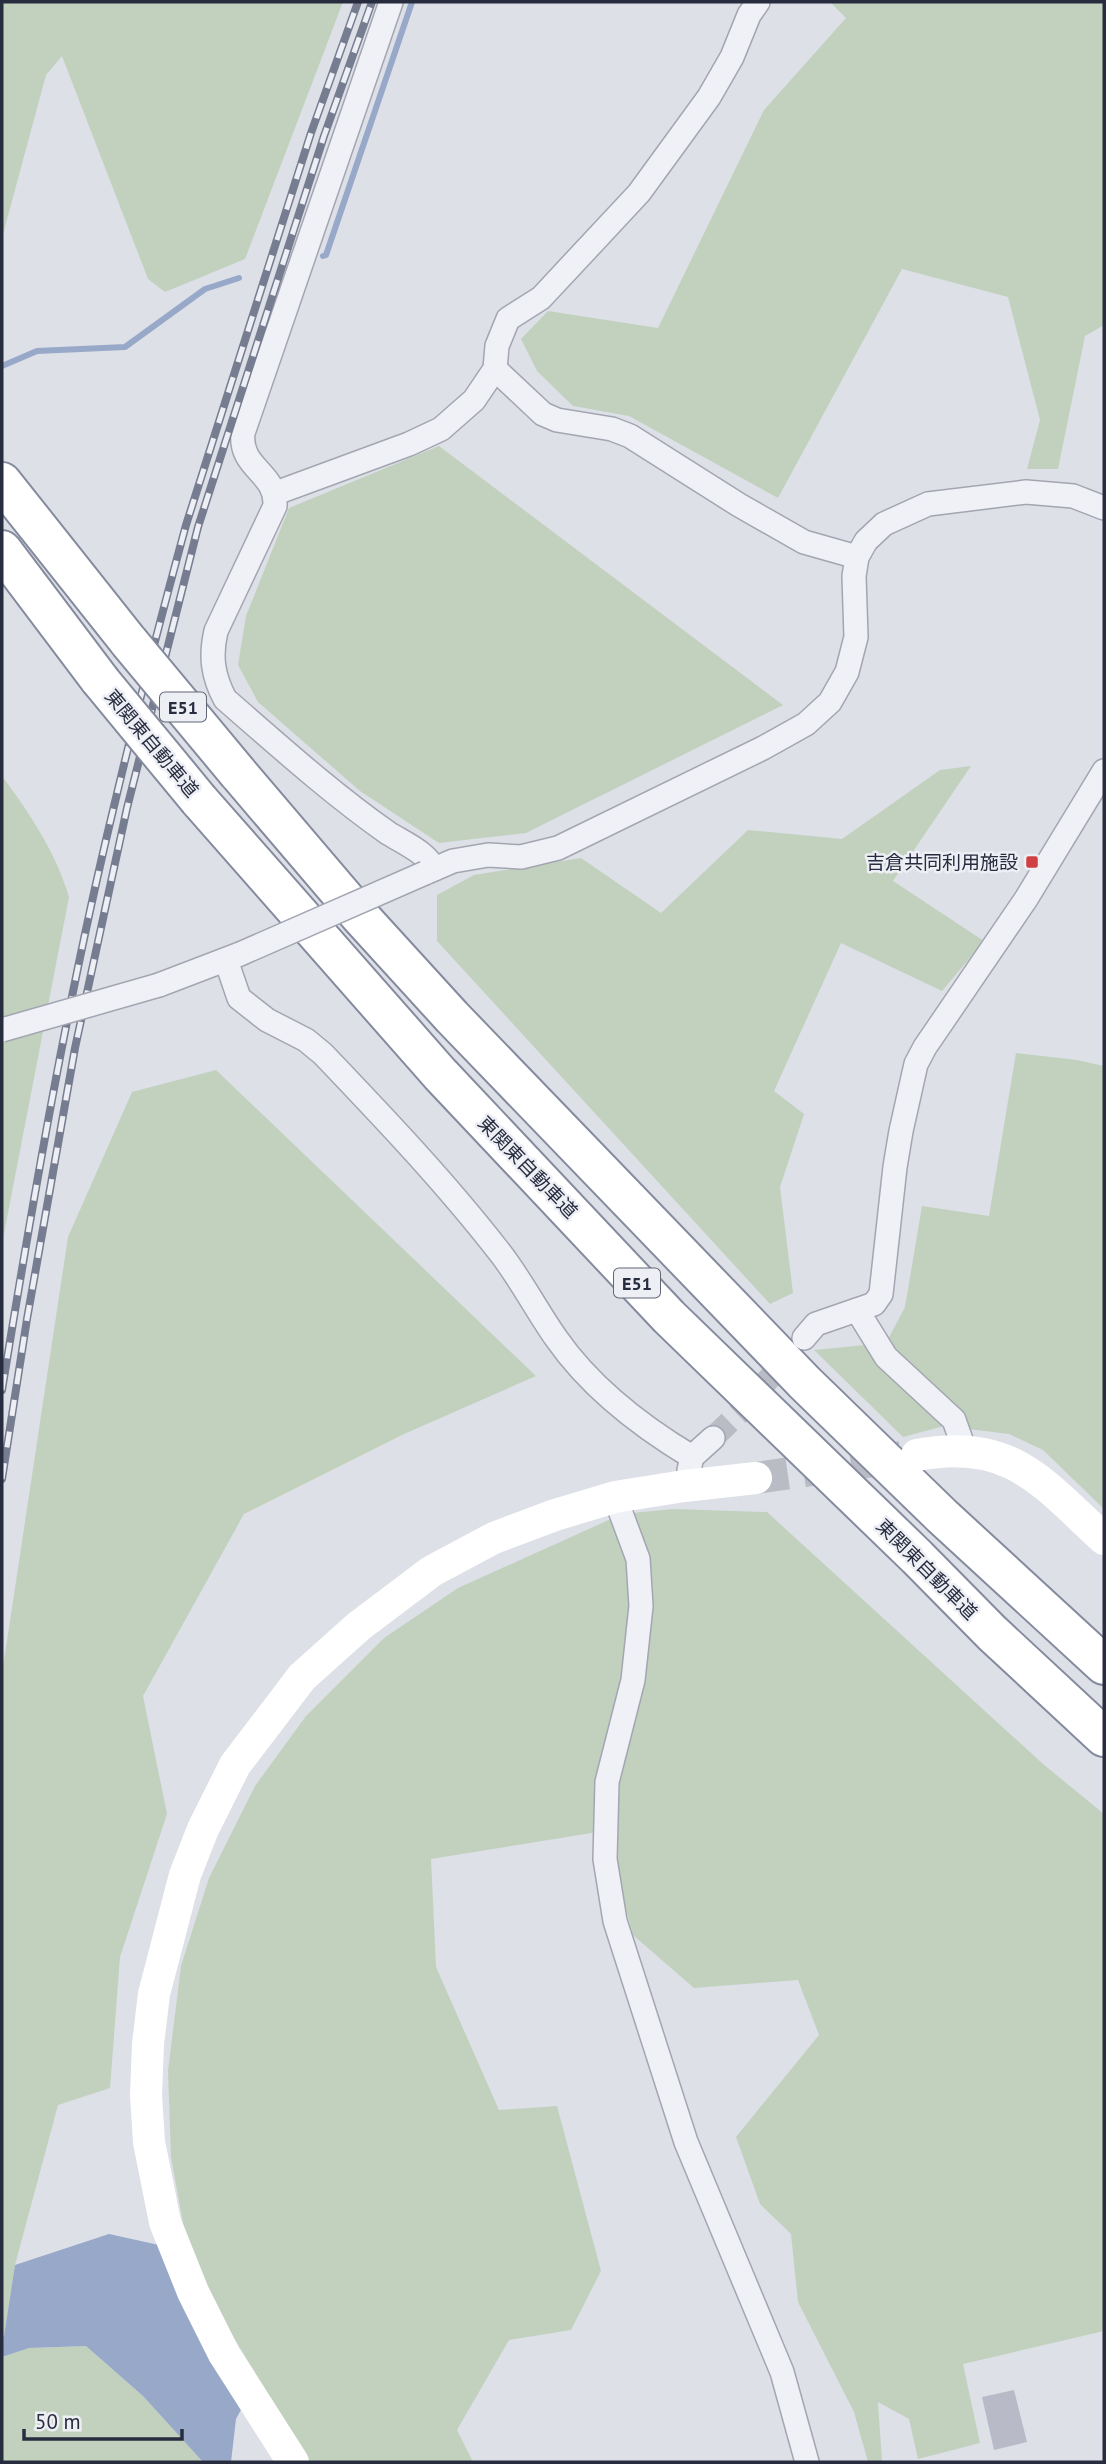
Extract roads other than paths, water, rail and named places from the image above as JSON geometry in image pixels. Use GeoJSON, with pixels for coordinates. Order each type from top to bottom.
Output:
{"type":"FeatureCollection","features":[{"type":"Feature","properties":{"kind":"highway","name":"E51"},"geometry":{"type":"LineString","coordinates":[[2,482],[55,552],[238,773],[359,915],[452,1017],[805,1383],[952,1525],[1104,1665]]}},
{"type":"Feature","properties":{"kind":"highway","name":"東関東自動車道"},"geometry":{"type":"LineString","coordinates":[[2,550],[100,680],[199,800],[440,1074],[669,1317],[992,1633],[1104,1737]]}},
{"type":"Feature","properties":{"kind":"street"},"geometry":{"type":"LineString","coordinates":[[391,2],[243,433],[242,445],[246,458],[269,480],[276,493],[275,506],[216,631],[212,650],[216,683],[225,699],[323,783],[428,858],[430,871]]}},
{"type":"Feature","properties":{"kind":"street"},"geometry":{"type":"LineString","coordinates":[[276,493],[409,444],[440,429],[474,400],[495,369],[497,346],[508,319],[541,298],[639,193],[709,97],[732,57],[758,2]]}},
{"type":"Feature","properties":{"kind":"street"},"geometry":{"type":"LineString","coordinates":[[495,369],[543,414],[558,420],[599,426],[630,436],[739,505],[804,542],[858,557]]}},
{"type":"Feature","properties":{"kind":"street"},"geometry":{"type":"LineString","coordinates":[[2,1030],[159,985],[233,957],[453,861],[488,855],[521,857],[558,848],[806,724],[830,702],[847,672],[856,637],[854,576],[858,557],[866,541],[884,524],[928,504],[1026,492],[1073,496],[1104,508]]}},
{"type":"Feature","properties":{"kind":"street"},"geometry":{"type":"LineString","coordinates":[[804,1338],[816,1324],[874,1304],[881,1294],[895,1167],[916,1064],[925,1046],[1026,899],[1104,771]]}},
{"type":"Feature","properties":{"kind":"street"},"geometry":{"type":"LineString","coordinates":[[233,957],[239,998],[267,1020],[306,1040],[323,1055],[456,1198],[503,1256],[557,1340],[578,1366],[688,1472]]}},
{"type":"Feature","properties":{"kind":"street"},"geometry":{"type":"LineString","coordinates":[[857,1310],[886,1357],[954,1420],[965,1451]]}},
{"type":"Feature","properties":{"kind":"street"},"geometry":{"type":"LineString","coordinates":[[688,1472],[713,1438]]}},
{"type":"Feature","properties":{"kind":"street"},"geometry":{"type":"LineString","coordinates":[[917,1455],[936,1451],[965,1451],[990,1454],[1019,1465],[1104,1539]]}},
{"type":"Feature","properties":{"kind":"street"},"geometry":{"type":"LineString","coordinates":[[293,2462],[224,2354],[193,2292],[165,2222],[149,2142],[146,2095],[148,2044],[156,1982],[185,1875],[203,1829],[235,1765],[302,1677],[359,1626],[432,1571],[494,1538],[555,1515],[688,1472],[756,1478]]}},
{"type":"Feature","properties":{"kind":"street"},"geometry":{"type":"LineString","coordinates":[[615,1497],[638,1559],[641,1606],[633,1680],[607,1782],[605,1859],[615,1921],[685,2142],[782,2372],[807,2462]]}},
{"type":"Feature","properties":{"kind":"water"},"geometry":{"type":"Polygon","coordinates":[[[109,2234],[168,2247],[243,2406],[236,2419],[231,2462],[203,2462],[143,2396],[86,2346],[29,2348],[2,2357],[2,2337],[15,2265],[109,2234]]]}},
{"type":"Feature","properties":{"kind":"waterway"},"geometry":{"type":"LineString","coordinates":[[323,256],[326,255],[412,2]]}},
{"type":"Feature","properties":{"kind":"waterway"},"geometry":{"type":"LineString","coordinates":[[2,366],[37,351],[125,347],[205,289],[239,278]]}},
{"type":"Feature","properties":{"kind":"tunnel"},"geometry":{"type":"LineString","coordinates":[[713,1438],[742,1410],[791,1353]]}},
{"type":"Feature","properties":{"kind":"tunnel"},"geometry":{"type":"LineString","coordinates":[[756,1478],[901,1457]]}},
{"type":"Feature","properties":{"kind":"railway"},"geometry":{"type":"LineString","coordinates":[[2,1390],[67,1021],[98,875],[149,663],[186,525],[311,133],[358,2]]}},
{"type":"Feature","properties":{"kind":"railway"},"geometry":{"type":"LineString","coordinates":[[2,1479],[75,1048],[127,808],[198,527],[324,136],[372,2]]}},
{"type":"Feature","properties":{"kind":"place","name":"吉倉共同利用施設"},"geometry":{"type":"Point","coordinates":[1032,862]}}]}
